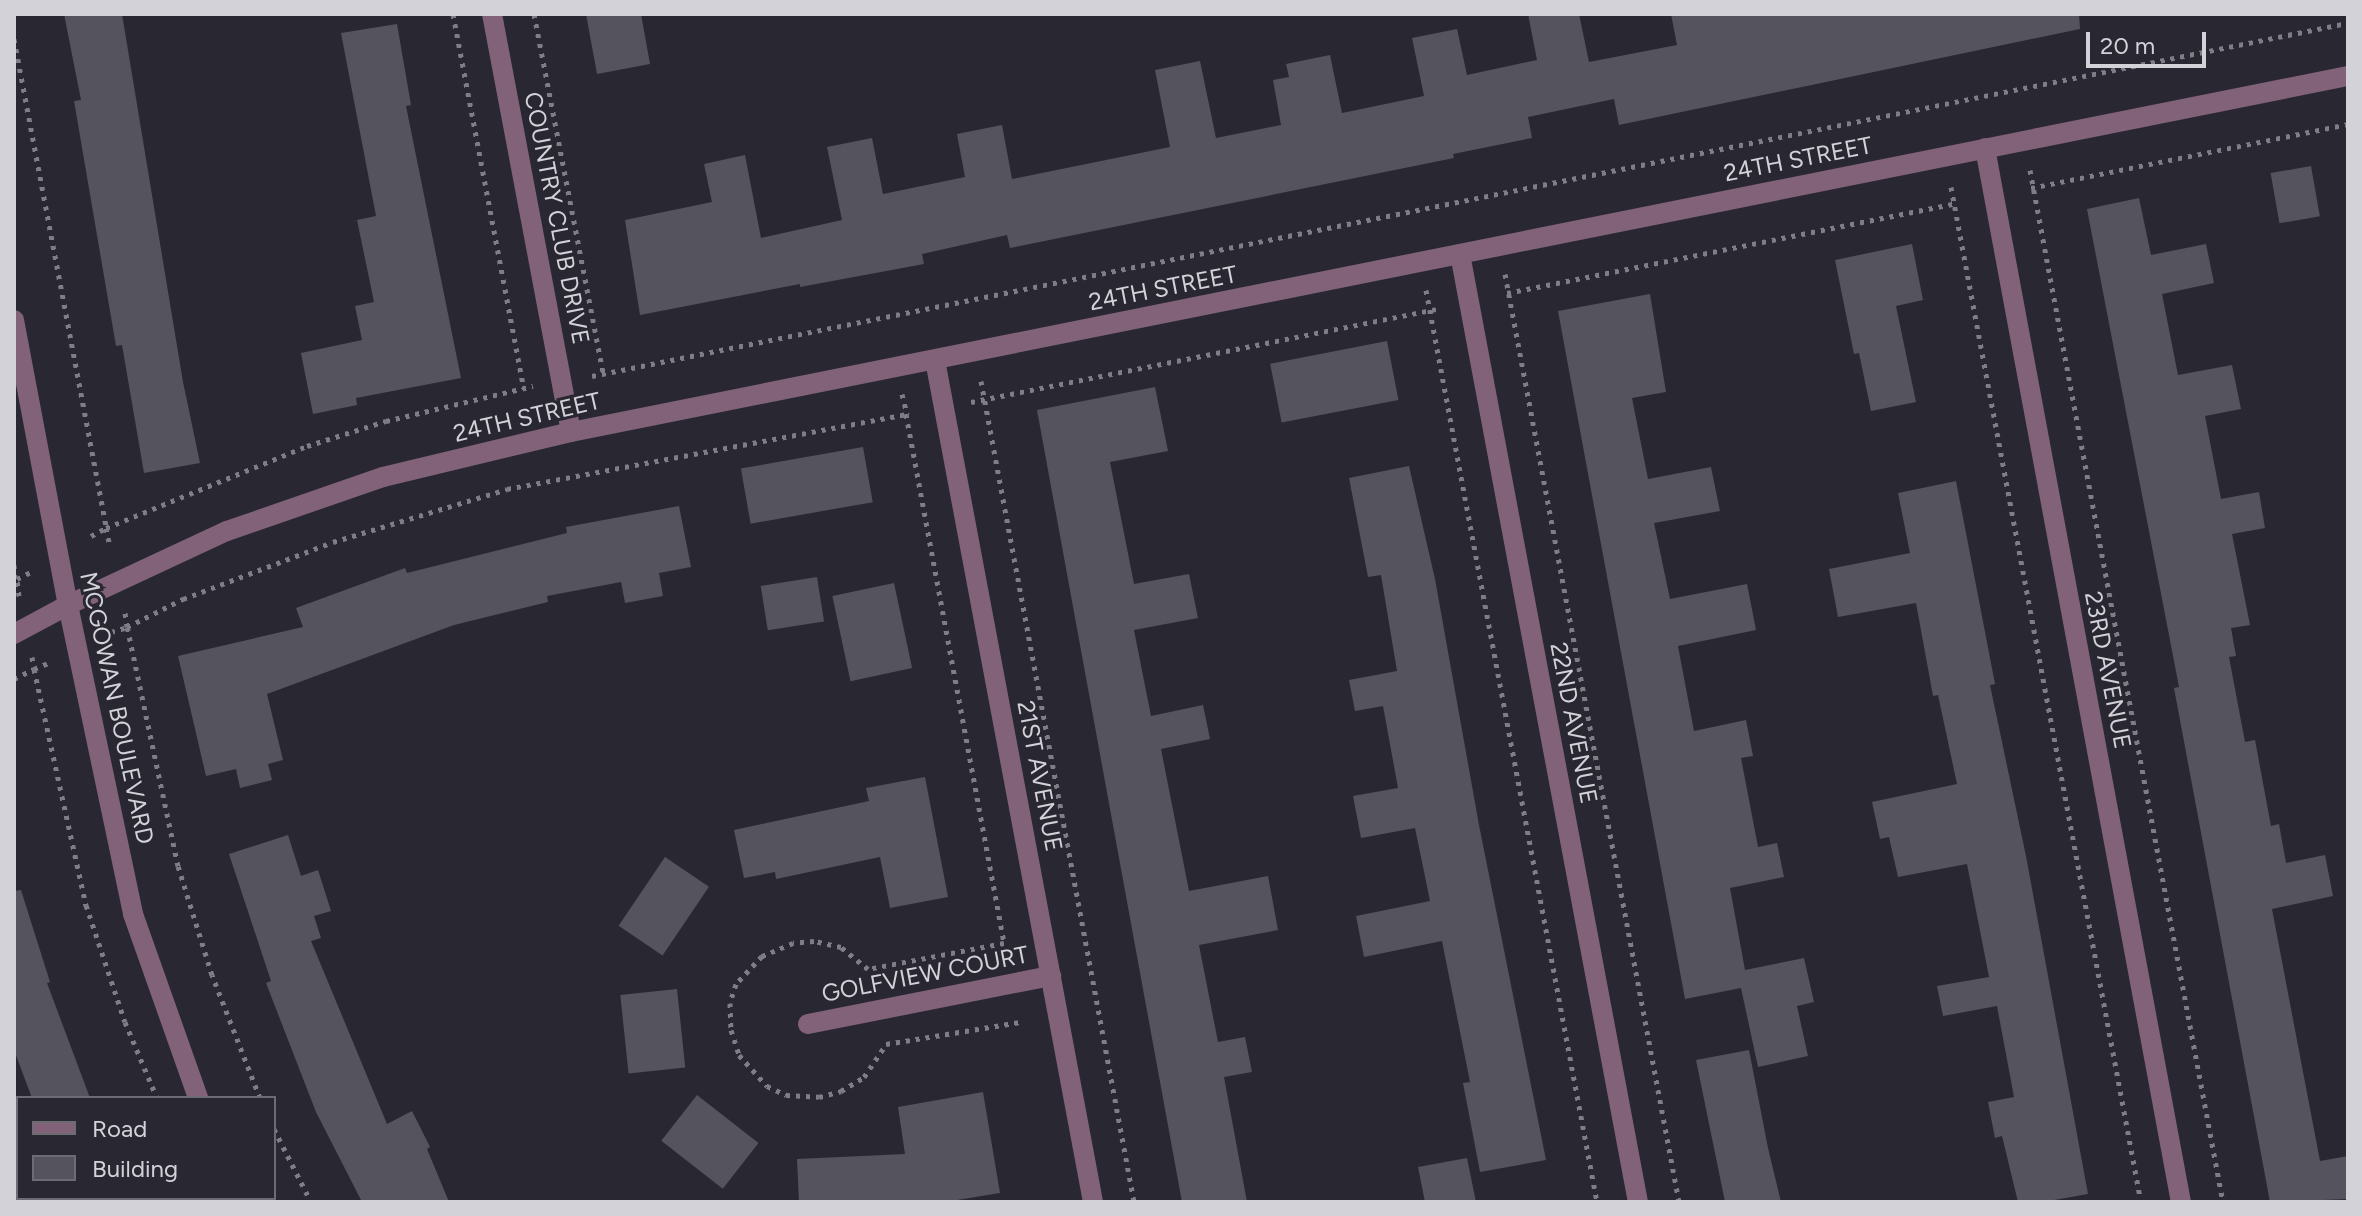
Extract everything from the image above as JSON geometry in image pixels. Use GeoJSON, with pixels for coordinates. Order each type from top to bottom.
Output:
{"type":"FeatureCollection","features":[{"type":"Feature","properties":{"kind":"street","name":"COUNTRY CLUB DRIVE"},"geometry":{"type":"LineString","coordinates":[[492,14],[571,432]]}},
{"type":"Feature","properties":{"kind":"street","name":"24TH STREET"},"geometry":{"type":"LineString","coordinates":[[14,634],[68,605],[227,531],[368,482],[571,432],[2348,76]]}},
{"type":"Feature","properties":{"kind":"street","name":"23RD AVENUE"},"geometry":{"type":"LineString","coordinates":[[1985,148],[2181,1202]]}},
{"type":"Feature","properties":{"kind":"street","name":"22ND AVENUE"},"geometry":{"type":"LineString","coordinates":[[1460,254],[1638,1202]]}},
{"type":"Feature","properties":{"kind":"street","name":"MCGOWAN BOULEVARD"},"geometry":{"type":"LineString","coordinates":[[14,320],[68,605],[133,914],[197,1096]]}},
{"type":"Feature","properties":{"kind":"street","name":"21ST AVENUE"},"geometry":{"type":"LineString","coordinates":[[935,360],[1093,1202]]}},
{"type":"Feature","properties":{"kind":"street","name":"GOLFVIEW COURT"},"geometry":{"type":"LineString","coordinates":[[808,1024],[1051,976]]}},
{"type":"Feature","properties":{"kind":"path"},"geometry":{"type":"LineString","coordinates":[[453,14],[524,388]]}},
{"type":"Feature","properties":{"kind":"path"},"geometry":{"type":"LineString","coordinates":[[534,14],[603,373]]}},
{"type":"Feature","properties":{"kind":"path"},"geometry":{"type":"LineString","coordinates":[[587,377],[2348,23]]}},
{"type":"Feature","properties":{"kind":"path"},"geometry":{"type":"LineString","coordinates":[[14,39],[110,547]]}},
{"type":"Feature","properties":{"kind":"path"},"geometry":{"type":"LineString","coordinates":[[2025,189],[2348,124]]}},
{"type":"Feature","properties":{"kind":"path"},"geometry":{"type":"LineString","coordinates":[[2029,166],[2223,1202]]}},
{"type":"Feature","properties":{"kind":"path"},"geometry":{"type":"LineString","coordinates":[[1950,182],[2141,1202]]}},
{"type":"Feature","properties":{"kind":"path"},"geometry":{"type":"LineString","coordinates":[[1493,296],[1968,201]]}},
{"type":"Feature","properties":{"kind":"path"},"geometry":{"type":"LineString","coordinates":[[1505,273],[1679,1202]]}},
{"type":"Feature","properties":{"kind":"path"},"geometry":{"type":"LineString","coordinates":[[1425,285],[1597,1202]]}},
{"type":"Feature","properties":{"kind":"path"},"geometry":{"type":"LineString","coordinates":[[970,402],[1443,307]]}},
{"type":"Feature","properties":{"kind":"path"},"geometry":{"type":"LineString","coordinates":[[975,352],[1134,1202]]}},
{"type":"Feature","properties":{"kind":"path"},"geometry":{"type":"LineString","coordinates":[[91,536],[307,446],[386,421],[538,385]]}},
{"type":"Feature","properties":{"kind":"path"},"geometry":{"type":"LineString","coordinates":[[111,632],[183,599],[333,542],[507,489],[906,414],[1004,943],[868,969],[841,947],[814,941],[793,943],[762,956],[736,984],[730,1003],[731,1030],[739,1055],[767,1086],[786,1095],[819,1097],[841,1091],[864,1077],[886,1044],[1020,1022]]}},
{"type":"Feature","properties":{"kind":"path"},"geometry":{"type":"LineString","coordinates":[[14,565],[20,599]]}},
{"type":"Feature","properties":{"kind":"path"},"geometry":{"type":"LineString","coordinates":[[15,580],[32,571]]}},
{"type":"Feature","properties":{"kind":"path"},"geometry":{"type":"LineString","coordinates":[[123,604],[178,866],[212,975],[259,1096]]}},
{"type":"Feature","properties":{"kind":"path"},"geometry":{"type":"LineString","coordinates":[[32,656],[86,905],[125,1022],[156,1096]]}},
{"type":"Feature","properties":{"kind":"path"},"geometry":{"type":"LineString","coordinates":[[14,679],[48,663]]}},
{"type":"Feature","properties":{"kind":"path"},"geometry":{"type":"LineString","coordinates":[[276,1133],[311,1202]]}},
{"type":"Feature","properties":{"kind":"building"},"geometry":{"type":"Polygon","coordinates":[[[64,14],[122,14],[183,382],[200,463],[144,473],[122,345],[116,346],[74,101],[81,100],[64,14]]]}},
{"type":"Feature","properties":{"kind":"building"},"geometry":{"type":"Polygon","coordinates":[[[586,14],[641,14],[650,64],[597,74],[586,14]]]}},
{"type":"Feature","properties":{"kind":"building"},"geometry":{"type":"Polygon","coordinates":[[[1528,14],[1579,14],[1589,62],[1677,45],[1671,14],[2079,14],[2080,29],[1619,125],[1614,99],[1528,117],[1532,138],[1453,154],[1454,158],[1010,248],[1007,235],[922,254],[924,264],[640,315],[625,220],[712,202],[704,164],[745,155],[761,238],[842,220],[827,147],[872,138],[883,194],[965,177],[957,134],[1002,125],[1012,179],[1170,147],[1155,70],[1200,61],[1216,138],[1281,125],[1273,80],[1289,77],[1286,64],[1330,55],[1342,113],[1424,96],[1412,38],[1457,29],[1467,75],[1537,60],[1528,14]]]}},
{"type":"Feature","properties":{"kind":"building"},"geometry":{"type":"Polygon","coordinates":[[[397,24],[411,105],[406,106],[461,378],[356,398],[357,405],[313,414],[301,353],[362,340],[355,306],[374,302],[357,220],[376,216],[341,33],[397,24]]]}},
{"type":"Feature","properties":{"kind":"building"},"geometry":{"type":"Polygon","coordinates":[[[2311,166],[2320,216],[2279,223],[2271,173],[2311,166]]]}},
{"type":"Feature","properties":{"kind":"building"},"geometry":{"type":"Polygon","coordinates":[[[2139,198],[2151,255],[2206,244],[2214,283],[2162,294],[2178,375],[2232,365],[2241,409],[2205,416],[2221,499],[2259,492],[2265,528],[2232,534],[2250,625],[2231,628],[2236,656],[2229,657],[2245,742],[2255,740],[2271,826],[2279,824],[2286,863],[2325,855],[2333,896],[2272,909],[2320,1161],[2348,1156],[2348,1199],[2270,1202],[2174,688],[2179,687],[2087,209],[2139,198]]]}},
{"type":"Feature","properties":{"kind":"building"},"geometry":{"type":"Polygon","coordinates":[[[1912,244],[1923,300],[1896,306],[1916,402],[1871,411],[1859,353],[1854,354],[1835,260],[1912,244]]]}},
{"type":"Feature","properties":{"kind":"building"},"geometry":{"type":"Polygon","coordinates":[[[1650,294],[1666,392],[1632,398],[1648,479],[1711,467],[1720,511],[1654,523],[1670,599],[1747,584],[1756,630],[1678,646],[1694,731],[1746,720],[1753,756],[1741,758],[1758,847],[1777,843],[1784,877],[1730,888],[1745,970],[1804,958],[1814,1002],[1797,1006],[1808,1056],[1758,1067],[1741,988],[1685,999],[1558,311],[1650,294]]]}},
{"type":"Feature","properties":{"kind":"building"},"geometry":{"type":"Polygon","coordinates":[[[1387,341],[1398,400],[1282,423],[1270,364],[1387,341]]]}},
{"type":"Feature","properties":{"kind":"building"},"geometry":{"type":"Polygon","coordinates":[[[1155,387],[1168,451],[1110,462],[1134,584],[1189,574],[1198,618],[1134,630],[1151,716],[1203,705],[1210,739],[1161,749],[1189,891],[1268,876],[1278,930],[1199,945],[1218,1042],[1245,1037],[1252,1072],[1224,1077],[1247,1202],[1182,1202],[1037,410],[1155,387]]]}},
{"type":"Feature","properties":{"kind":"building"},"geometry":{"type":"Polygon","coordinates":[[[863,447],[873,502],[751,524],[741,469],[863,447]]]}},
{"type":"Feature","properties":{"kind":"building"},"geometry":{"type":"Polygon","coordinates":[[[1409,466],[1435,579],[1479,825],[1546,1160],[1480,1172],[1463,1083],[1470,1082],[1442,941],[1364,957],[1356,916],[1430,901],[1415,828],[1361,838],[1353,796],[1398,788],[1383,706],[1355,711],[1349,680],[1397,671],[1381,575],[1368,577],[1349,478],[1409,466]]]}},
{"type":"Feature","properties":{"kind":"building"},"geometry":{"type":"Polygon","coordinates":[[[1956,481],[1995,684],[1990,685],[2026,856],[2088,1194],[2043,1202],[2018,1202],[2002,1136],[1995,1138],[1988,1102],[2014,1097],[1997,1006],[1943,1016],[1937,986],[1989,977],[1967,864],[1898,877],[1889,837],[1880,839],[1872,802],[1957,784],[1938,695],[1933,696],[1916,603],[1838,617],[1829,569],[1910,553],[1898,493],[1956,481]]]}},
{"type":"Feature","properties":{"kind":"building"},"geometry":{"type":"Polygon","coordinates":[[[679,506],[691,567],[659,573],[663,596],[625,603],[621,582],[547,596],[548,602],[454,625],[267,694],[283,760],[268,764],[272,780],[240,788],[236,769],[206,776],[178,656],[303,627],[296,608],[405,568],[407,573],[567,533],[566,527],[679,506]]]}},
{"type":"Feature","properties":{"kind":"building"},"geometry":{"type":"Polygon","coordinates":[[[817,577],[824,621],[768,630],[761,586],[817,577]]]}},
{"type":"Feature","properties":{"kind":"building"},"geometry":{"type":"Polygon","coordinates":[[[894,583],[912,668],[850,681],[832,596],[894,583]]]}},
{"type":"Feature","properties":{"kind":"building"},"geometry":{"type":"Polygon","coordinates":[[[925,777],[948,897],[890,908],[880,857],[776,879],[775,872],[744,878],[734,830],[869,801],[866,788],[925,777]]]}},
{"type":"Feature","properties":{"kind":"building"},"geometry":{"type":"Polygon","coordinates":[[[288,835],[301,876],[318,870],[331,911],[314,916],[321,938],[311,941],[387,1124],[412,1111],[430,1147],[427,1149],[449,1202],[362,1202],[316,1112],[266,983],[271,981],[229,854],[288,835]]]}},
{"type":"Feature","properties":{"kind":"building"},"geometry":{"type":"Polygon","coordinates":[[[665,857],[709,887],[663,955],[619,926],[665,857]]]}},
{"type":"Feature","properties":{"kind":"building"},"geometry":{"type":"Polygon","coordinates":[[[21,890],[50,982],[47,983],[89,1096],[31,1096],[14,1050],[14,891],[21,890]]]}},
{"type":"Feature","properties":{"kind":"building"},"geometry":{"type":"Polygon","coordinates":[[[677,989],[685,1068],[629,1074],[620,995],[677,989]]]}},
{"type":"Feature","properties":{"kind":"building"},"geometry":{"type":"Polygon","coordinates":[[[1749,1050],[1781,1202],[1725,1202],[1696,1060],[1749,1050]]]}},
{"type":"Feature","properties":{"kind":"building"},"geometry":{"type":"Polygon","coordinates":[[[983,1092],[1000,1193],[945,1202],[799,1202],[797,1159],[905,1154],[898,1107],[983,1092]]]}},
{"type":"Feature","properties":{"kind":"building"},"geometry":{"type":"Polygon","coordinates":[[[697,1095],[758,1143],[723,1189],[661,1141],[697,1095]]]}},
{"type":"Feature","properties":{"kind":"building"},"geometry":{"type":"Polygon","coordinates":[[[1467,1158],[1476,1202],[1425,1202],[1418,1167],[1467,1158]]]}}]}
